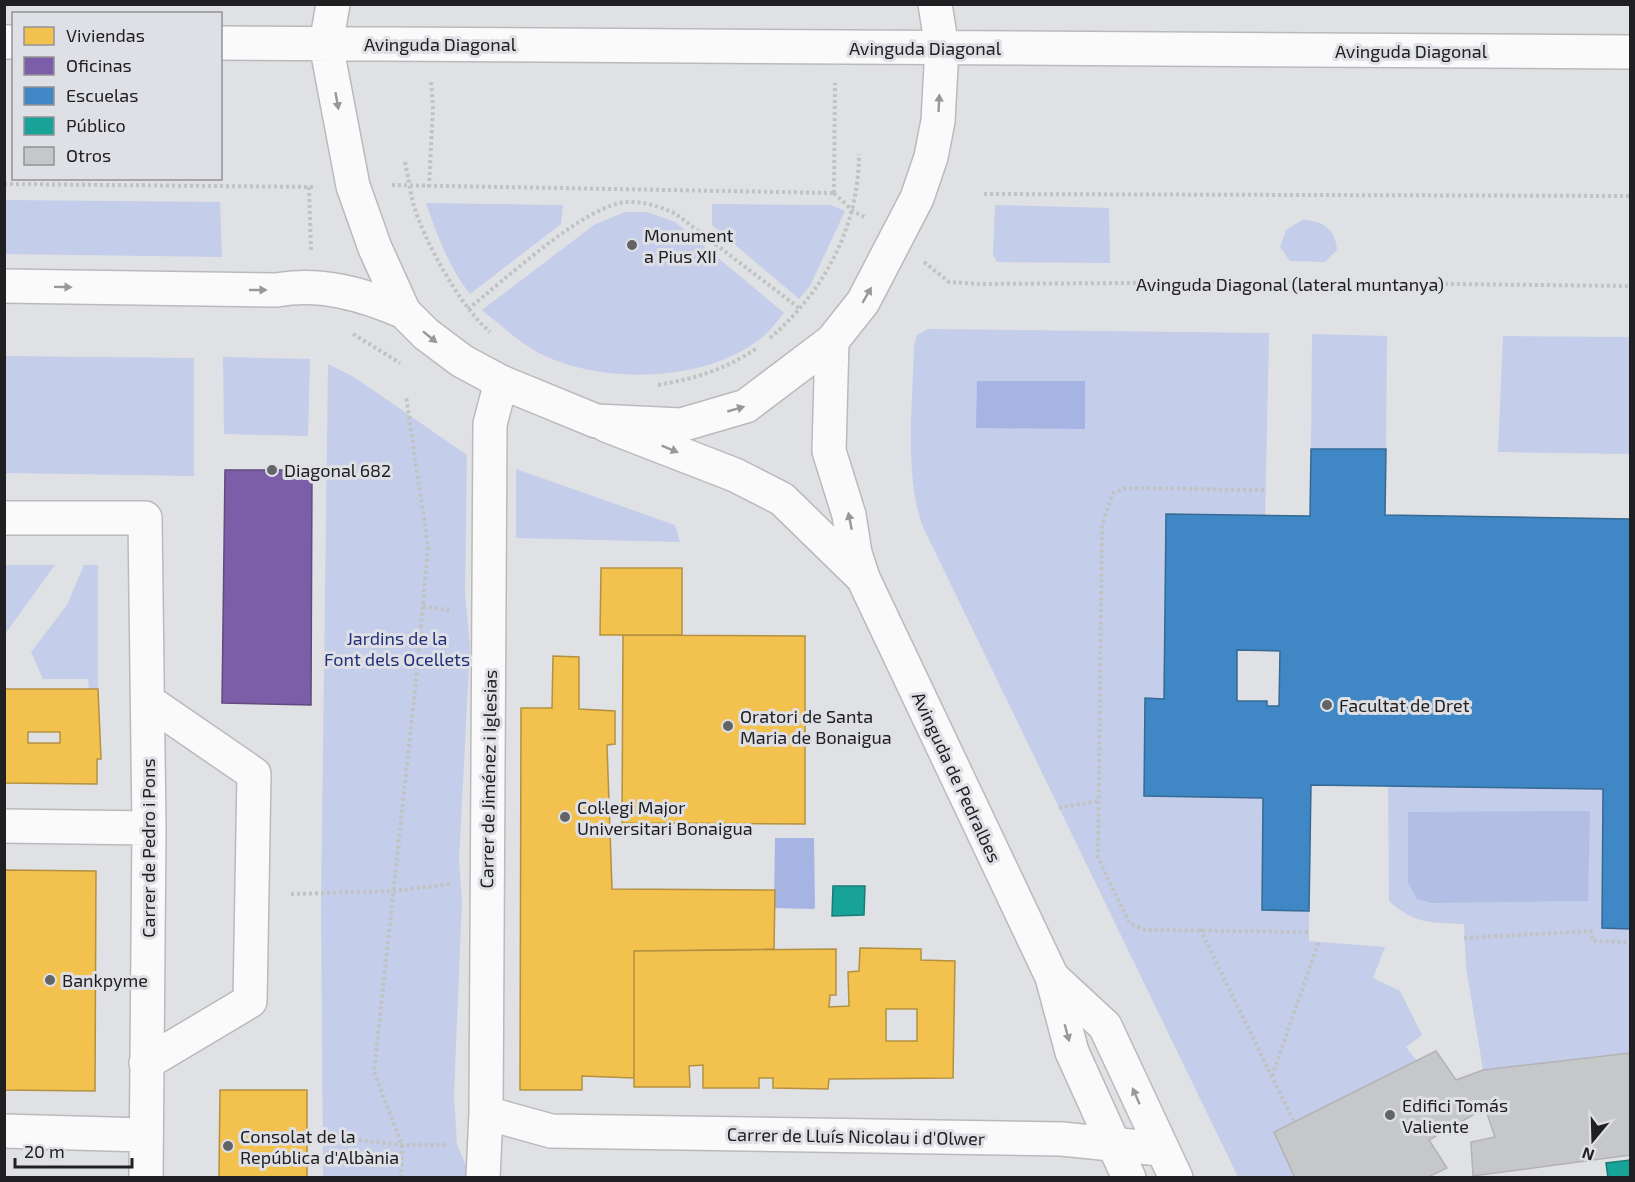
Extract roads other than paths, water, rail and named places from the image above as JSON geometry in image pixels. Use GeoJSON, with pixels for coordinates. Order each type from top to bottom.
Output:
{"type":"FeatureCollection","features":[{"type":"Feature","properties":{"kind":"street"},"geometry":{"type":"LineString","coordinates":[[333,4],[326,44],[353,186],[375,248],[404,312]]}},
{"type":"Feature","properties":{"kind":"street"},"geometry":{"type":"LineString","coordinates":[[596,421],[681,425],[746,406],[832,341],[863,302],[917,198],[931,157],[938,121],[942,48],[934,4]]}},
{"type":"Feature","properties":{"kind":"street","name":"Avinguda Diagonal"},"geometry":{"type":"LineString","coordinates":[[222,43],[1630,52]]}},
{"type":"Feature","properties":{"kind":"street"},"geometry":{"type":"LineString","coordinates":[[4,286],[276,290],[312,287],[357,294],[404,312]]}},
{"type":"Feature","properties":{"kind":"street","name":"Avinguda de Pedralbes"},"geometry":{"type":"LineString","coordinates":[[404,312],[426,334],[462,361],[501,382],[735,475],[782,499],[862,578]]}},
{"type":"Feature","properties":{"kind":"street","name":"Avinguda de Pedralbes"},"geometry":{"type":"LineString","coordinates":[[832,341],[829,451],[849,515],[855,553],[862,578],[1052,977],[1072,1052],[1129,1178]]}},
{"type":"Feature","properties":{"kind":"street","name":"Carrer de Jiménez i Iglesias"},"geometry":{"type":"LineString","coordinates":[[484,1163],[490,424],[501,382]]}},
{"type":"Feature","properties":{"kind":"street","name":"Carrer de Pedro i Pons"},"geometry":{"type":"LineString","coordinates":[[4,518],[146,518],[149,828],[146,1178]]}},
{"type":"Feature","properties":{"kind":"street"},"geometry":{"type":"LineString","coordinates":[[146,1063],[250,1001],[254,774],[148,701]]}},
{"type":"Feature","properties":{"kind":"street"},"geometry":{"type":"LineString","coordinates":[[4,826],[149,828]]}},
{"type":"Feature","properties":{"kind":"street","name":"Avinguda de Pedralbes"},"geometry":{"type":"LineString","coordinates":[[1052,977],[1105,1026],[1160,1149],[1176,1178]]}},
{"type":"Feature","properties":{"kind":"street","name":"Carrer de Lluís Nicolau i d'Olwer"},"geometry":{"type":"LineString","coordinates":[[486,1113],[551,1131],[1062,1139],[1160,1149]]}},
{"type":"Feature","properties":{"kind":"street"},"geometry":{"type":"LineString","coordinates":[[4,1131],[146,1134]]}},
{"type":"Feature","properties":{"kind":"place","name":"Monument a Pius XII"},"geometry":{"type":"Point","coordinates":[632,245]}},
{"type":"Feature","properties":{"kind":"place","name":"Diagonal 682"},"geometry":{"type":"Point","coordinates":[272,470]}},
{"type":"Feature","properties":{"kind":"place","name":"Facultat de Dret"},"geometry":{"type":"Point","coordinates":[1327,705]}},
{"type":"Feature","properties":{"kind":"place","name":"Oratori de Santa Maria de Bonaigua"},"geometry":{"type":"Point","coordinates":[728,726]}},
{"type":"Feature","properties":{"kind":"place","name":"Col·legi Major Universitari Bonaigua"},"geometry":{"type":"Point","coordinates":[565,817]}},
{"type":"Feature","properties":{"kind":"place","name":"Bankpyme"},"geometry":{"type":"Point","coordinates":[50,980]}},
{"type":"Feature","properties":{"kind":"place","name":"Edifici Tomás Valiente"},"geometry":{"type":"Point","coordinates":[1390,1115]}},
{"type":"Feature","properties":{"kind":"place","name":"Consolat de la República d'Albània"},"geometry":{"type":"Point","coordinates":[228,1146]}},
{"type":"Feature","properties":{"kind":"park label","name":"Jardins de la Font dels Ocellets"},"geometry":{"type":"Point","coordinates":[397,648]}}]}
